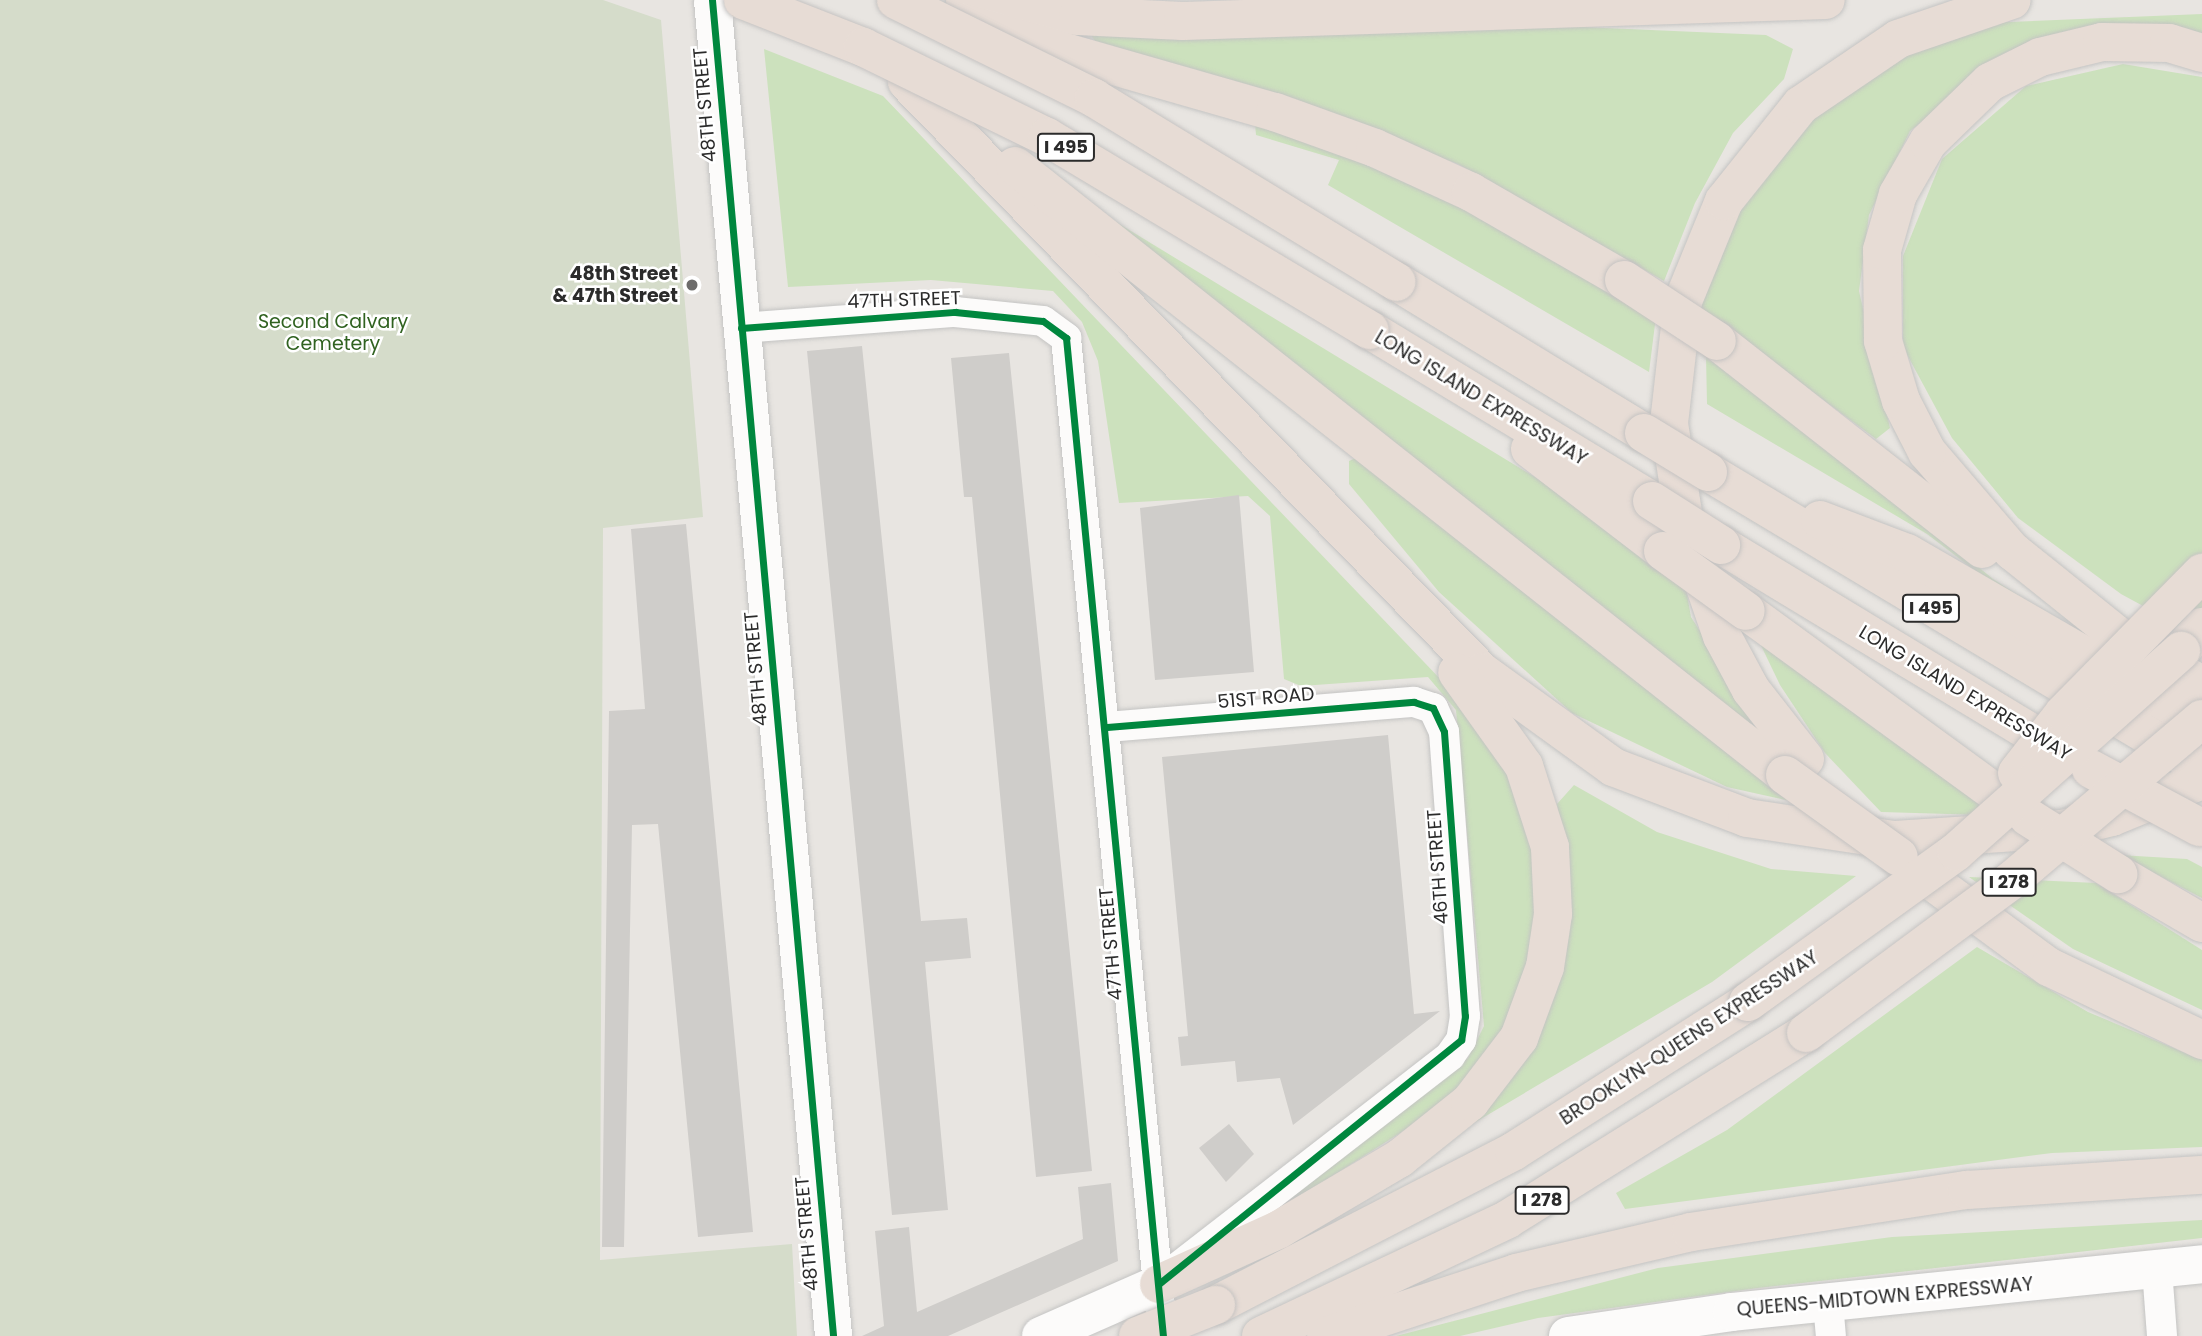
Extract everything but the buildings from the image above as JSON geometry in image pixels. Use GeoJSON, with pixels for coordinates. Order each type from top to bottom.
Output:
{"type":"FeatureCollection","features":[{"type":"Feature","properties":{"kind":"highway","name":"LONG ISLAND EXPRESSWAY"},"geometry":{"type":"LineString","coordinates":[[743,0],[863,47],[1024,125],[1437,371],[2091,769],[2201,828]]}},
{"type":"Feature","properties":{"kind":"highway"},"geometry":{"type":"LineString","coordinates":[[785,0],[844,32],[1795,767],[1948,899],[2049,967],[2202,1040]]}},
{"type":"Feature","properties":{"kind":"highway"},"geometry":{"type":"LineString","coordinates":[[884,0],[1262,108],[1375,148],[1471,192],[1624,280],[1717,341],[2034,590],[2202,685]]}},
{"type":"Feature","properties":{"kind":"highway","name":"I 495"},"geometry":{"type":"LineString","coordinates":[[896,0],[1094,99],[1717,478],[2202,767]]}},
{"type":"Feature","properties":{"kind":"highway"},"geometry":{"type":"LineString","coordinates":[[965,0],[1079,16],[1183,21],[1826,0]]}},
{"type":"Feature","properties":{"kind":"highway"},"geometry":{"type":"LineString","coordinates":[[1593,0],[1642,5]]}},
{"type":"Feature","properties":{"kind":"highway"},"geometry":{"type":"LineString","coordinates":[[1795,767],[1722,636],[1686,532],[1669,423],[1684,301],[1724,201],[1801,105],[1898,39],[2012,0]]}},
{"type":"Feature","properties":{"kind":"highway"},"geometry":{"type":"LineString","coordinates":[[2122,639],[2004,543],[1927,452],[1901,401],[1883,341],[1882,250],[1898,194],[1928,142],[1967,100],[2002,75],[2040,57],[2102,42],[2169,43],[2202,53]]}},
{"type":"Feature","properties":{"kind":"highway"},"geometry":{"type":"LineString","coordinates":[[907,82],[1409,600],[1510,695],[1613,766],[1702,806],[1792,829],[1895,840],[2012,835],[2112,817],[2202,780]]}},
{"type":"Feature","properties":{"kind":"highway"},"geometry":{"type":"LineString","coordinates":[[1437,371],[1590,500],[2028,817],[2202,923]]}},
{"type":"Feature","properties":{"kind":"highway"},"geometry":{"type":"LineString","coordinates":[[1717,478],[1907,553],[2192,716]]}},
{"type":"Feature","properties":{"kind":"highway"},"geometry":{"type":"LineString","coordinates":[[1956,852],[2064,713],[2202,573]]}},
{"type":"Feature","properties":{"kind":"highway"},"geometry":{"type":"LineString","coordinates":[[1159,1284],[1278,1230],[1399,1158],[1488,1082],[1530,1015],[1553,914],[1550,847],[1540,803],[1514,748],[1409,600]]}},
{"type":"Feature","properties":{"kind":"highway","name":"BROOKLYN-QUEENS EXPRESSWAY"},"geometry":{"type":"LineString","coordinates":[[1138,1336],[1216,1305],[1514,1151],[1748,1002],[1956,852],[2195,637]]}},
{"type":"Feature","properties":{"kind":"highway","name":"I 278"},"geometry":{"type":"LineString","coordinates":[[1261,1336],[1508,1219],[1807,1033],[2012,880],[2192,716]]}},
{"type":"Feature","properties":{"kind":"highway"},"geometry":{"type":"LineString","coordinates":[[1326,1336],[1574,1257],[1703,1229],[1883,1205],[1967,1190],[2202,1175]]}},
{"type":"Feature","properties":{"kind":"highway"},"geometry":{"type":"LineString","coordinates":[[1883,1205],[2202,1198]]}},
{"type":"Feature","properties":{"kind":"main road","name":"QUEENS-MIDTOWN EXPRESSWAY"},"geometry":{"type":"LineString","coordinates":[[1568,1336],[1829,1319],[2202,1264]]}},
{"type":"Feature","properties":{"kind":"main road"},"geometry":{"type":"LineString","coordinates":[[1041,1336],[1159,1284]]}},
{"type":"Feature","properties":{"kind":"street","name":"48TH STREET"},"geometry":{"type":"LineString","coordinates":[[712,0],[833,1336]]}},
{"type":"Feature","properties":{"kind":"street","name":"47TH STREET"},"geometry":{"type":"LineString","coordinates":[[741,328],[933,312],[1013,316],[1060,330],[1071,357],[1163,1336]]}},
{"type":"Feature","properties":{"kind":"street","name":"51ST ROAD"},"geometry":{"type":"LineString","coordinates":[[1107,727],[1428,705]]}},
{"type":"Feature","properties":{"kind":"street","name":"46TH STREET"},"geometry":{"type":"LineString","coordinates":[[1159,1284],[1450,1056],[1464,1034],[1444,732],[1428,705]]}},
{"type":"Feature","properties":{"kind":"street"},"geometry":{"type":"LineString","coordinates":[[2157,1269],[2162,1336]]}},
{"type":"Feature","properties":{"kind":"green space","name":"Second Calvary Cemetery"},"geometry":{"type":"Polygon","coordinates":[[[0,0],[603,0],[661,20],[703,517],[603,528],[600,1260],[792,1244],[797,1336],[0,1336],[0,0]]]}},
{"type":"Feature","properties":{"kind":"green space"},"geometry":{"type":"Polygon","coordinates":[[[2202,14],[2202,36],[2014,49],[1910,131],[1869,215],[1859,291],[1890,428],[1876,439],[1694,304],[1728,207],[1807,112],[1961,24],[2202,14]]]}},
{"type":"Feature","properties":{"kind":"green space"},"geometry":{"type":"Polygon","coordinates":[[[1511,24],[1766,35],[1793,49],[1784,79],[1733,133],[1695,203],[1664,281],[1458,164],[1272,96],[1097,44],[1087,29],[1511,24]]]}},
{"type":"Feature","properties":{"kind":"green space"},"geometry":{"type":"Polygon","coordinates":[[[764,49],[883,96],[1467,707],[1508,764],[1529,814],[1538,882],[1528,971],[1509,1017],[1485,1059],[1438,1109],[1296,1199],[1280,1200],[1468,1058],[1484,1026],[1456,710],[1428,677],[1301,686],[1284,679],[1270,516],[1248,496],[1119,503],[1098,361],[1082,322],[1053,291],[931,280],[788,287],[764,49]]]}},
{"type":"Feature","properties":{"kind":"green space"},"geometry":{"type":"Polygon","coordinates":[[[2123,64],[2202,77],[2202,638],[2121,594],[2018,518],[1952,438],[1903,347],[1903,256],[1942,159],[2026,86],[2123,64]]]}},
{"type":"Feature","properties":{"kind":"green space"},"geometry":{"type":"Polygon","coordinates":[[[1255,123],[1351,153],[1463,205],[1656,316],[1649,372],[1328,185],[1339,160],[1256,135],[1255,123]]]}},
{"type":"Feature","properties":{"kind":"green space"},"geometry":{"type":"Polygon","coordinates":[[[1062,189],[1561,493],[1685,583],[1691,617],[1762,729],[1752,732],[1062,189]]]}},
{"type":"Feature","properties":{"kind":"green space"},"geometry":{"type":"Polygon","coordinates":[[[1706,356],[1784,408],[1993,579],[2075,632],[2014,600],[1927,534],[1707,404],[1706,356]]]}},
{"type":"Feature","properties":{"kind":"green space"},"geometry":{"type":"Polygon","coordinates":[[[1358,457],[1790,801],[1727,787],[1572,713],[1439,592],[1349,484],[1349,461],[1358,457]]]}},
{"type":"Feature","properties":{"kind":"green space"},"geometry":{"type":"Polygon","coordinates":[[[1756,635],[2017,816],[1881,812],[1825,753],[1780,685],[1756,635]]]}},
{"type":"Feature","properties":{"kind":"green space"},"geometry":{"type":"Polygon","coordinates":[[[1574,785],[1657,832],[1771,869],[1856,876],[1712,982],[1457,1133],[1568,903],[1557,804],[1574,785]]]}},
{"type":"Feature","properties":{"kind":"green space"},"geometry":{"type":"Polygon","coordinates":[[[2119,855],[2187,859],[2202,867],[2202,898],[2119,855]]]}},
{"type":"Feature","properties":{"kind":"green space"},"geometry":{"type":"Polygon","coordinates":[[[1969,877],[2096,883],[2202,950],[2202,1010],[2073,949],[1969,877]]]}},
{"type":"Feature","properties":{"kind":"green space"},"geometry":{"type":"Polygon","coordinates":[[[1977,947],[2088,1012],[2202,1060],[2202,1147],[2052,1153],[1625,1209],[1616,1193],[1727,1130],[1977,947]]]}},
{"type":"Feature","properties":{"kind":"green space"},"geometry":{"type":"Polygon","coordinates":[[[2202,1220],[2202,1238],[1758,1288],[1538,1318],[1460,1336],[1396,1336],[1658,1268],[1892,1237],[2202,1220]]]}},
{"type":"Feature","properties":{"kind":"cycle path"},"geometry":{"type":"LineString","coordinates":[[712,0],[833,1336]]}},
{"type":"Feature","properties":{"kind":"cycle path"},"geometry":{"type":"LineString","coordinates":[[741,328],[955,312],[1043,321],[1066,338],[1163,1336]]}},
{"type":"Feature","properties":{"kind":"cycle path"},"geometry":{"type":"LineString","coordinates":[[1107,727],[1414,702],[1433,708],[1444,732],[1465,1016],[1461,1040],[1159,1284]]}},
{"type":"Feature","properties":{"kind":"place","name":"48th Street & 47th Street"},"geometry":{"type":"Point","coordinates":[692,285]}}]}
